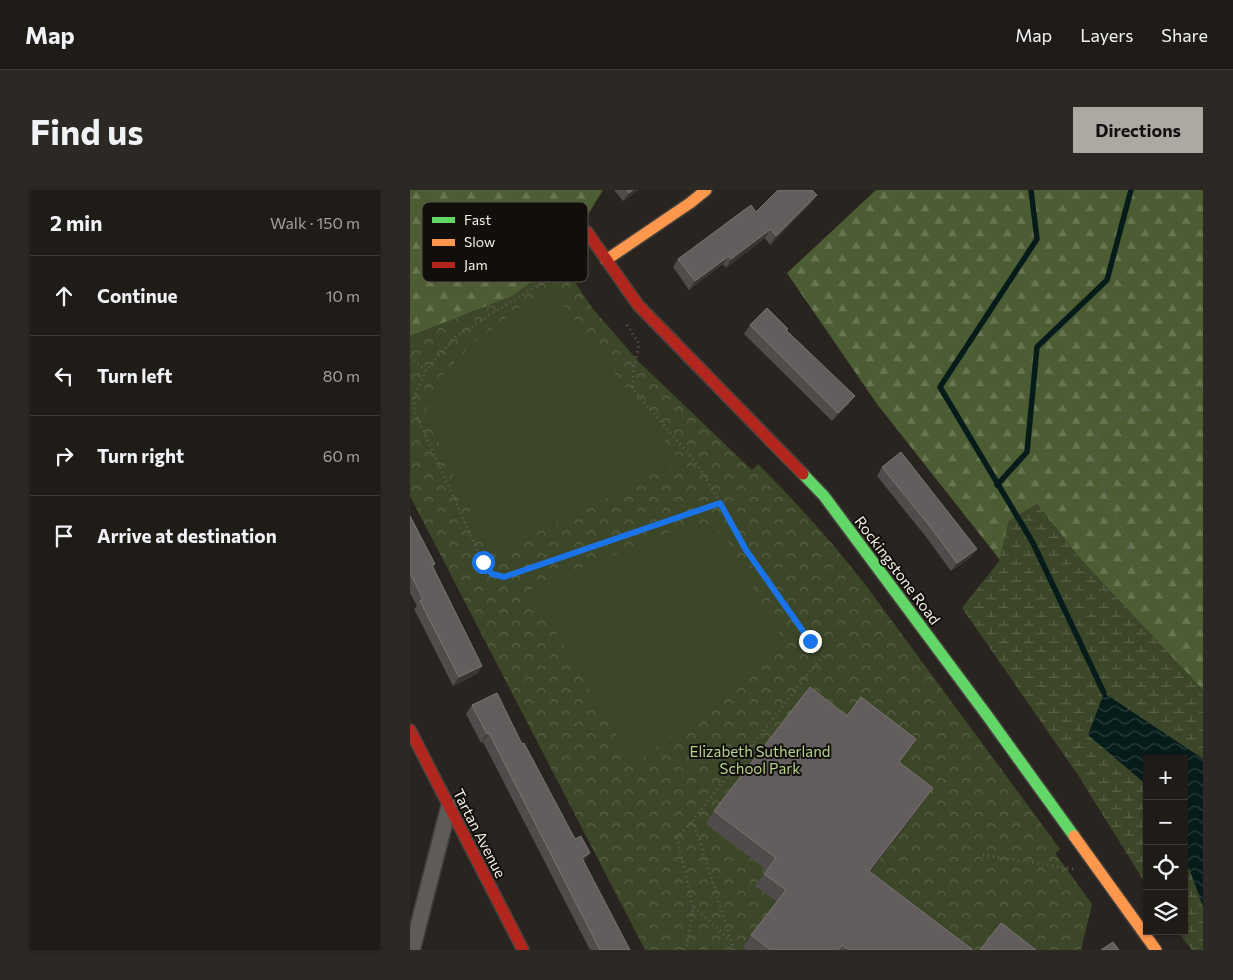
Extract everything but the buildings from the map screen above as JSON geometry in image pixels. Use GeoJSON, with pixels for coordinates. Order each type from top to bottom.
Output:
{"type":"FeatureCollection","features":[{"type":"Feature","properties":{"kind":"street"},"geometry":{"type":"LineString","coordinates":[[606,260],[706,190]]}},
{"type":"Feature","properties":{"kind":"street","name":"Rockingstone Road"},"geometry":{"type":"LineString","coordinates":[[588,235],[638,305],[824,496],[1102,873],[1156,950]]}},
{"type":"Feature","properties":{"kind":"street","name":"Tartan Avenue"},"geometry":{"type":"LineString","coordinates":[[410,730],[522,950]]}},
{"type":"Feature","properties":{"kind":"street"},"geometry":{"type":"LineString","coordinates":[[412,950],[449,806]]}},
{"type":"Feature","properties":{"kind":"path"},"geometry":{"type":"LineString","coordinates":[[500,190],[507,202]]}},
{"type":"Feature","properties":{"kind":"path"},"geometry":{"type":"LineString","coordinates":[[543,282],[456,336],[426,371],[415,395],[414,410],[483,562],[492,574],[504,577],[720,503]]}},
{"type":"Feature","properties":{"kind":"path"},"geometry":{"type":"LineString","coordinates":[[624,320],[639,344],[632,372],[633,388],[689,454],[720,503],[746,550],[810,641]]}},
{"type":"Feature","properties":{"kind":"path"},"geometry":{"type":"LineString","coordinates":[[410,357],[426,371]]}},
{"type":"Feature","properties":{"kind":"path"},"geometry":{"type":"LineString","coordinates":[[1203,390],[1106,423],[1098,433],[1093,452],[1094,465],[1140,567],[1167,602],[1203,627]]}},
{"type":"Feature","properties":{"kind":"path"},"geometry":{"type":"LineString","coordinates":[[684,950],[687,946],[693,907],[678,838],[824,654]]}},
{"type":"Feature","properties":{"kind":"path"},"geometry":{"type":"LineString","coordinates":[[693,820],[734,950]]}},
{"type":"Feature","properties":{"kind":"path"},"geometry":{"type":"LineString","coordinates":[[983,855],[1102,873]]}},
{"type":"Feature","properties":{"kind":"path"},"geometry":{"type":"LineString","coordinates":[[693,907],[731,940]]}},
{"type":"Feature","properties":{"kind":"green space"},"geometry":{"type":"Polygon","coordinates":[[[410,190],[603,190],[588,214],[588,202],[422,202],[422,282],[531,282],[513,296],[410,336],[410,190]]]}},
{"type":"Feature","properties":{"kind":"green space"},"geometry":{"type":"Polygon","coordinates":[[[876,190],[1203,190],[1203,690],[1082,561],[1037,504],[1009,521],[1000,560],[877,404],[787,273],[876,190]]]}},
{"type":"Feature","properties":{"kind":"green space","name":"Elizabeth Sutherland School Park"},"geometry":{"type":"Polygon","coordinates":[[[531,282],[575,282],[593,309],[639,362],[752,470],[758,464],[787,493],[841,555],[867,587],[1060,849],[1055,853],[1092,904],[1081,950],[645,950],[410,496],[410,336],[513,296],[531,282]]]}},
{"type":"Feature","properties":{"kind":"green space"},"geometry":{"type":"Polygon","coordinates":[[[549,286],[680,461],[490,555],[428,419],[428,402],[438,383],[465,352],[499,323],[549,286]]]}},
{"type":"Feature","properties":{"kind":"green space"},"geometry":{"type":"Polygon","coordinates":[[[1037,504],[1082,561],[1203,690],[1203,759],[1104,693],[1089,735],[1143,782],[1143,880],[1078,775],[962,608],[1000,560],[1009,521],[1037,504]]]}},
{"type":"Feature","properties":{"kind":"green space"},"geometry":{"type":"Polygon","coordinates":[[[700,524],[715,528],[727,541],[780,634],[777,651],[635,764],[530,590],[677,529],[700,524]]]}},
{"type":"Feature","properties":{"kind":"green space"},"geometry":{"type":"Polygon","coordinates":[[[1188,866],[1203,906],[1203,950],[1192,950],[1180,935],[1188,935],[1188,866]]]}},
{"type":"Feature","properties":{"kind":"water"},"geometry":{"type":"Polygon","coordinates":[[[1104,693],[1203,759],[1203,906],[1188,866],[1188,755],[1143,755],[1143,782],[1088,735],[1104,693]]]}},
{"type":"Feature","properties":{"kind":"waterway"},"geometry":{"type":"LineString","coordinates":[[1031,190],[1037,239],[940,387],[1033,543],[1104,693]]}},
{"type":"Feature","properties":{"kind":"waterway"},"geometry":{"type":"LineString","coordinates":[[997,485],[1027,452],[1037,347],[1107,280],[1131,190]]}},
{"type":"Feature","properties":{"kind":"traffic: fast"},"geometry":{"type":"LineString","coordinates":[[803,474],[824,496],[1074,836]]}},
{"type":"Feature","properties":{"kind":"traffic: slow"},"geometry":{"type":"LineString","coordinates":[[606,260],[706,190]]}},
{"type":"Feature","properties":{"kind":"traffic: slow"},"geometry":{"type":"LineString","coordinates":[[1074,836],[1156,950]]}},
{"type":"Feature","properties":{"kind":"traffic: jam"},"geometry":{"type":"LineString","coordinates":[[588,233],[638,305],[803,474]]}},
{"type":"Feature","properties":{"kind":"traffic: jam"},"geometry":{"type":"LineString","coordinates":[[410,730],[523,950]]}},
{"type":"Feature","properties":{"kind":"route"},"geometry":{"type":"LineString","coordinates":[[483,562],[492,574],[504,577],[720,503],[746,550],[810,641]]}}]}
